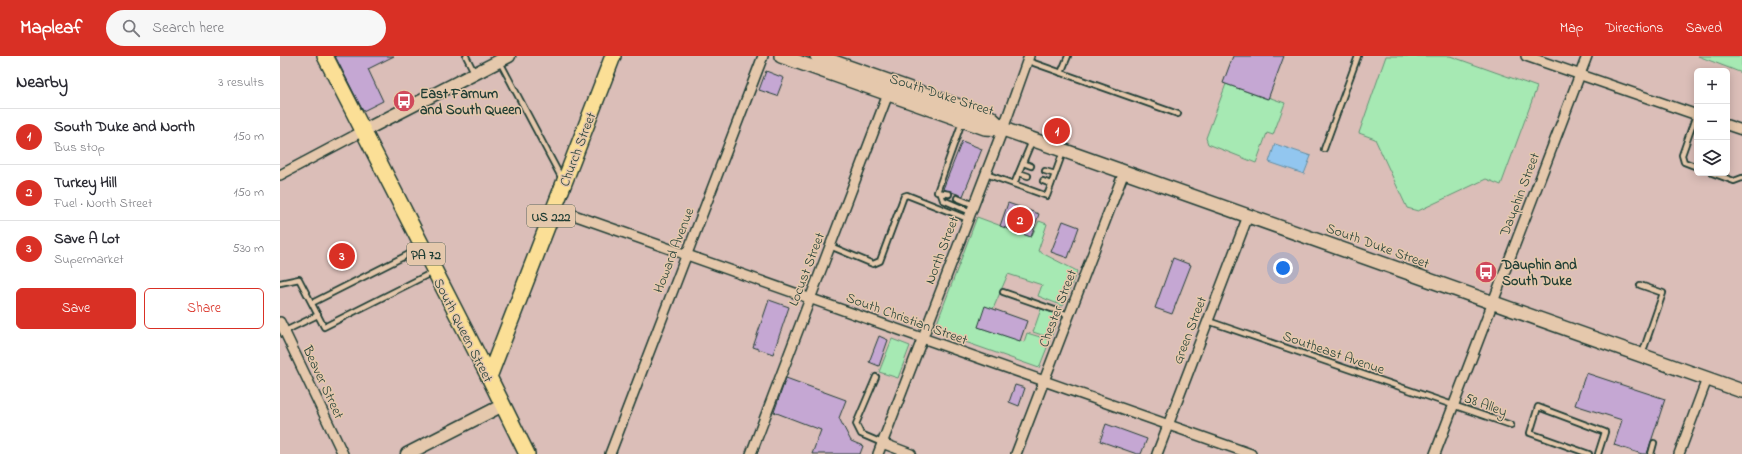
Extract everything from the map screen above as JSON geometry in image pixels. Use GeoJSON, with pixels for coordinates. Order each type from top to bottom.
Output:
{"type":"FeatureCollection","features":[{"type":"Feature","properties":{"kind":"main road","name":"South Queen Street"},"geometry":{"type":"LineString","coordinates":[[325,56],[527,454]]}},
{"type":"Feature","properties":{"kind":"main road","name":"Church Street"},"geometry":{"type":"LineString","coordinates":[[489,377],[563,182],[613,56]]}},
{"type":"Feature","properties":{"kind":"main road","name":"South Duke Street"},"geometry":{"type":"LineString","coordinates":[[782,56],[985,128],[1004,129],[1033,139],[1707,379],[1742,390]]}},
{"type":"Feature","properties":{"kind":"main road","name":"South Duke Street"},"geometry":{"type":"LineString","coordinates":[[817,56],[990,117],[1004,129]]}},
{"type":"Feature","properties":{"kind":"street","name":"Howard Avenue"},"geometry":{"type":"LineString","coordinates":[[610,454],[763,56]]}},
{"type":"Feature","properties":{"kind":"street"},"geometry":{"type":"LineString","coordinates":[[1526,56],[1694,114]]}},
{"type":"Feature","properties":{"kind":"street","name":"Dauphin Street"},"geometry":{"type":"LineString","coordinates":[[1435,454],[1587,56]]}},
{"type":"Feature","properties":{"kind":"street"},"geometry":{"type":"LineString","coordinates":[[280,175],[475,74],[502,58]]}},
{"type":"Feature","properties":{"kind":"street","name":"North Street"},"geometry":{"type":"LineString","coordinates":[[878,454],[1004,129],[1028,58]]}},
{"type":"Feature","properties":{"kind":"street","name":"Locust Street"},"geometry":{"type":"LineString","coordinates":[[751,454],[888,94]]}},
{"type":"Feature","properties":{"kind":"street"},"geometry":{"type":"LineString","coordinates":[[1730,126],[1742,130]]}},
{"type":"Feature","properties":{"kind":"street","name":"Chester Street"},"geometry":{"type":"LineString","coordinates":[[1016,454],[1124,172]]}},
{"type":"Feature","properties":{"kind":"street","name":"South Christian Street"},"geometry":{"type":"LineString","coordinates":[[554,208],[1044,380],[1168,425],[1229,450],[1251,454]]}},
{"type":"Feature","properties":{"kind":"street","name":"Green Street"},"geometry":{"type":"LineString","coordinates":[[1157,454],[1248,216]]}},
{"type":"Feature","properties":{"kind":"street","name":"Beaver Street"},"geometry":{"type":"LineString","coordinates":[[280,322],[343,454]]}},
{"type":"Feature","properties":{"kind":"street"},"geometry":{"type":"LineString","coordinates":[[1679,454],[1707,379]]}},
{"type":"Feature","properties":{"kind":"street"},"geometry":{"type":"LineString","coordinates":[[407,454],[502,405]]}},
{"type":"Feature","properties":{"kind":"street"},"geometry":{"type":"LineString","coordinates":[[882,443],[911,454]]}},
{"type":"Feature","properties":{"kind":"lane"},"geometry":{"type":"LineString","coordinates":[[466,56],[475,74]]}},
{"type":"Feature","properties":{"kind":"lane"},"geometry":{"type":"LineString","coordinates":[[1061,73],[1068,56]]}},
{"type":"Feature","properties":{"kind":"lane"},"geometry":{"type":"LineString","coordinates":[[1324,149],[1358,56]]}},
{"type":"Feature","properties":{"kind":"lane"},"geometry":{"type":"LineString","coordinates":[[502,58],[563,182]]}},
{"type":"Feature","properties":{"kind":"lane"},"geometry":{"type":"LineString","coordinates":[[1028,58],[1061,73],[1178,114]]}},
{"type":"Feature","properties":{"kind":"lane"},"geometry":{"type":"LineString","coordinates":[[962,120],[939,193],[943,200],[971,212]]}},
{"type":"Feature","properties":{"kind":"lane"},"geometry":{"type":"LineString","coordinates":[[1694,123],[1682,155],[1684,162],[1694,166]]}},
{"type":"Feature","properties":{"kind":"lane"},"geometry":{"type":"LineString","coordinates":[[1014,184],[1033,139]]}},
{"type":"Feature","properties":{"kind":"lane"},"geometry":{"type":"LineString","coordinates":[[986,174],[1047,196],[1064,150]]}},
{"type":"Feature","properties":{"kind":"lane"},"geometry":{"type":"LineString","coordinates":[[1023,163],[1031,166]]}},
{"type":"Feature","properties":{"kind":"lane"},"geometry":{"type":"LineString","coordinates":[[1045,171],[1055,174]]}},
{"type":"Feature","properties":{"kind":"lane"},"geometry":{"type":"LineString","coordinates":[[1018,173],[1028,176]]}},
{"type":"Feature","properties":{"kind":"lane"},"geometry":{"type":"LineString","coordinates":[[1721,176],[1734,180],[1742,178]]}},
{"type":"Feature","properties":{"kind":"lane"},"geometry":{"type":"LineString","coordinates":[[1043,181],[1051,184]]}},
{"type":"Feature","properties":{"kind":"lane"},"geometry":{"type":"LineString","coordinates":[[939,193],[949,194]]}},
{"type":"Feature","properties":{"kind":"lane"},"geometry":{"type":"LineString","coordinates":[[830,246],[873,264],[877,264],[880,262],[904,196],[907,195],[971,212]]}},
{"type":"Feature","properties":{"kind":"lane"},"geometry":{"type":"LineString","coordinates":[[957,198],[971,212]]}},
{"type":"Feature","properties":{"kind":"lane"},"geometry":{"type":"LineString","coordinates":[[312,303],[422,247]]}},
{"type":"Feature","properties":{"kind":"lane"},"geometry":{"type":"LineString","coordinates":[[280,283],[299,279],[324,327],[435,272]]}},
{"type":"Feature","properties":{"kind":"lane"},"geometry":{"type":"LineString","coordinates":[[1640,285],[1663,293],[1642,355]]}},
{"type":"Feature","properties":{"kind":"lane"},"geometry":{"type":"LineString","coordinates":[[1003,292],[1070,315]]}},
{"type":"Feature","properties":{"kind":"lane"},"geometry":{"type":"LineString","coordinates":[[285,332],[318,315]]}},
{"type":"Feature","properties":{"kind":"lane","name":"Southeast Avenue"},"geometry":{"type":"LineString","coordinates":[[1208,321],[1454,404]]}},
{"type":"Feature","properties":{"kind":"lane"},"geometry":{"type":"LineString","coordinates":[[876,377],[856,424],[861,434],[882,443]]}},
{"type":"Feature","properties":{"kind":"lane","name":"58 Alley"},"geometry":{"type":"LineString","coordinates":[[1454,404],[1511,424]]}},
{"type":"Feature","properties":{"kind":"lane"},"geometry":{"type":"LineString","coordinates":[[1589,454],[1530,433],[1538,407],[1605,432],[1598,454]]}},
{"type":"Feature","properties":{"kind":"lane"},"geometry":{"type":"LineString","coordinates":[[1651,454],[1654,443]]}},
{"type":"Feature","properties":{"kind":"lane"},"geometry":{"type":"LineString","coordinates":[[1570,454],[1572,449]]}},
{"type":"Feature","properties":{"kind":"green space"},"geometry":{"type":"Polygon","coordinates":[[[1386,56],[1450,56],[1537,87],[1501,185],[1486,179],[1418,211],[1407,208],[1375,139],[1359,133],[1386,56]]]}},
{"type":"Feature","properties":{"kind":"green space"},"geometry":{"type":"Polygon","coordinates":[[[1698,56],[1742,56],[1742,73],[1698,56]]]}},
{"type":"Feature","properties":{"kind":"green space"},"geometry":{"type":"Polygon","coordinates":[[[1226,84],[1267,99],[1268,97],[1285,103],[1273,135],[1267,133],[1256,163],[1208,144],[1206,138],[1226,84]]]}},
{"type":"Feature","properties":{"kind":"green space"},"geometry":{"type":"Polygon","coordinates":[[[977,217],[1031,237],[1039,221],[1047,224],[1038,251],[1077,271],[1063,306],[1038,296],[1042,285],[1008,274],[993,309],[978,327],[1024,342],[1027,333],[1050,340],[1039,368],[934,331],[977,217]]]}},
{"type":"Feature","properties":{"kind":"green space"},"geometry":{"type":"Polygon","coordinates":[[[1041,309],[1059,315],[1051,338],[1033,332],[1041,309]]]}},
{"type":"Feature","properties":{"kind":"green space"},"geometry":{"type":"Polygon","coordinates":[[[892,339],[910,346],[898,378],[879,372],[892,339]]]}},
{"type":"Feature","properties":{"kind":"water"},"geometry":{"type":"Polygon","coordinates":[[[1275,144],[1311,156],[1304,174],[1269,162],[1275,144]]]}},
{"type":"Feature","properties":{"kind":"building"},"geometry":{"type":"Polygon","coordinates":[[[335,56],[394,56],[368,69],[383,101],[363,111],[335,56]]]}},
{"type":"Feature","properties":{"kind":"building"},"geometry":{"type":"Polygon","coordinates":[[[1233,56],[1284,56],[1268,99],[1223,83],[1233,56]]]}},
{"type":"Feature","properties":{"kind":"building"},"geometry":{"type":"Polygon","coordinates":[[[766,71],[784,78],[777,96],[759,90],[766,71]]]}},
{"type":"Feature","properties":{"kind":"building"},"geometry":{"type":"Polygon","coordinates":[[[962,141],[982,149],[963,196],[943,189],[962,141]]]}},
{"type":"Feature","properties":{"kind":"building"},"geometry":{"type":"Polygon","coordinates":[[[1008,203],[1039,214],[1031,237],[1000,226],[1008,203]]]}},
{"type":"Feature","properties":{"kind":"building"},"geometry":{"type":"Polygon","coordinates":[[[1063,221],[1079,227],[1068,258],[1051,252],[1063,221]]]}},
{"type":"Feature","properties":{"kind":"building"},"geometry":{"type":"Polygon","coordinates":[[[1173,258],[1191,265],[1172,314],[1155,308],[1173,258]]]}},
{"type":"Feature","properties":{"kind":"building"},"geometry":{"type":"Polygon","coordinates":[[[769,300],[789,307],[773,354],[753,347],[769,300]]]}},
{"type":"Feature","properties":{"kind":"building"},"geometry":{"type":"Polygon","coordinates":[[[985,306],[1027,321],[1020,341],[978,327],[985,306]]]}},
{"type":"Feature","properties":{"kind":"building"},"geometry":{"type":"Polygon","coordinates":[[[879,336],[888,340],[879,366],[869,362],[879,336]]]}},
{"type":"Feature","properties":{"kind":"building"},"geometry":{"type":"Polygon","coordinates":[[[1586,373],[1665,399],[1647,454],[1642,454],[1614,445],[1622,420],[1575,405],[1586,373]]]}},
{"type":"Feature","properties":{"kind":"building"},"geometry":{"type":"Polygon","coordinates":[[[786,378],[846,400],[839,418],[851,441],[863,446],[860,454],[812,454],[821,430],[774,412],[786,378]]]}},
{"type":"Feature","properties":{"kind":"building"},"geometry":{"type":"Polygon","coordinates":[[[1015,385],[1025,388],[1019,406],[1009,402],[1015,385]]]}},
{"type":"Feature","properties":{"kind":"building"},"geometry":{"type":"Polygon","coordinates":[[[1106,424],[1147,439],[1141,454],[1137,454],[1100,441],[1106,424]]]}},
{"type":"Feature","properties":{"kind":"place","name":"East Farnum and South Queen"},"geometry":{"type":"Point","coordinates":[404,101]}},
{"type":"Feature","properties":{"kind":"place","name":"South Duke and North"},"geometry":{"type":"Point","coordinates":[1057,131]}},
{"type":"Feature","properties":{"kind":"place","name":"Turkey Hill"},"geometry":{"type":"Point","coordinates":[1020,220]}},
{"type":"Feature","properties":{"kind":"place","name":"Save A Lot"},"geometry":{"type":"Point","coordinates":[342,256]}},
{"type":"Feature","properties":{"kind":"place","name":"Dauphin and South Duke"},"geometry":{"type":"Point","coordinates":[1486,272]}}]}
